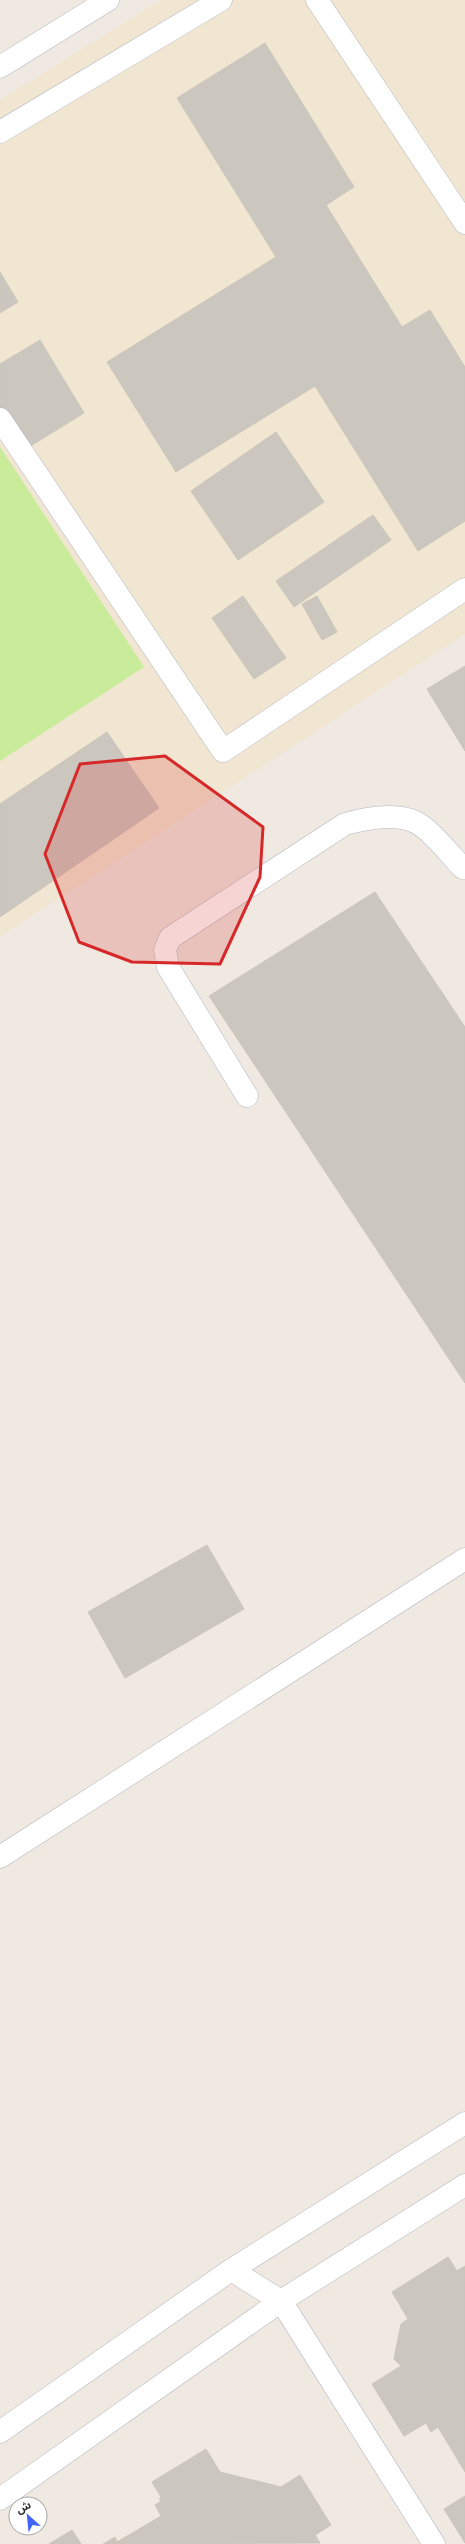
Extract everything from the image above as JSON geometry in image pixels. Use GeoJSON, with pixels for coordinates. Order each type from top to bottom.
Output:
{"type":"FeatureCollection","features":[{"type":"Feature","properties":{"kind":"street"},"geometry":{"type":"LineString","coordinates":[[0,66],[108,0]]}},
{"type":"Feature","properties":{"kind":"street"},"geometry":{"type":"LineString","coordinates":[[0,132],[221,0]]}},
{"type":"Feature","properties":{"kind":"street"},"geometry":{"type":"LineString","coordinates":[[317,0],[465,222]]}},
{"type":"Feature","properties":{"kind":"street"},"geometry":{"type":"LineString","coordinates":[[0,419],[223,751],[465,589]]}},
{"type":"Feature","properties":{"kind":"street"},"geometry":{"type":"LineString","coordinates":[[247,1096],[168,967],[165,950],[170,938],[345,824],[367,818],[401,818],[421,825],[464,869]]}},
{"type":"Feature","properties":{"kind":"street"},"geometry":{"type":"LineString","coordinates":[[0,1857],[465,1559]]}},
{"type":"Feature","properties":{"kind":"street"},"geometry":{"type":"LineString","coordinates":[[0,2432],[231,2270],[465,2123]]}},
{"type":"Feature","properties":{"kind":"street"},"geometry":{"type":"LineString","coordinates":[[0,2499],[281,2301],[465,2185]]}},
{"type":"Feature","properties":{"kind":"street"},"geometry":{"type":"LineString","coordinates":[[231,2270],[281,2301],[434,2544]]}},
{"type":"Feature","properties":{"kind":"highlighted area"},"geometry":{"type":"Polygon","coordinates":[[[165,756],[263,827],[260,877],[220,964],[132,962],[79,942],[45,854],[80,764],[165,756]]]}},
{"type":"Feature","properties":{"kind":"shaded area"},"geometry":{"type":"Polygon","coordinates":[[[161,0],[465,0],[465,634],[0,937],[0,100],[161,0]]]}},
{"type":"Feature","properties":{"kind":"green space"},"geometry":{"type":"Polygon","coordinates":[[[0,447],[144,667],[0,761],[0,447]]]}},
{"type":"Feature","properties":{"kind":"building"},"geometry":{"type":"Polygon","coordinates":[[[265,43],[354,187],[326,205],[402,327],[430,310],[465,367],[465,521],[418,551],[315,386],[176,472],[107,362],[276,257],[177,98],[265,43]]]}},
{"type":"Feature","properties":{"kind":"building"},"geometry":{"type":"Polygon","coordinates":[[[0,272],[18,302],[0,313],[0,272]]]}},
{"type":"Feature","properties":{"kind":"building"},"geometry":{"type":"Polygon","coordinates":[[[40,340],[84,413],[24,450],[0,411],[0,364],[40,340]]]}},
{"type":"Feature","properties":{"kind":"building"},"geometry":{"type":"Polygon","coordinates":[[[276,432],[324,502],[238,560],[191,491],[276,432]]]}},
{"type":"Feature","properties":{"kind":"building"},"geometry":{"type":"Polygon","coordinates":[[[373,515],[391,540],[294,607],[276,581],[373,515]]]}},
{"type":"Feature","properties":{"kind":"building"},"geometry":{"type":"Polygon","coordinates":[[[243,596],[286,658],[254,679],[212,618],[243,596]]]}},
{"type":"Feature","properties":{"kind":"building"},"geometry":{"type":"Polygon","coordinates":[[[317,596],[337,632],[322,640],[302,604],[317,596]]]}},
{"type":"Feature","properties":{"kind":"building"},"geometry":{"type":"Polygon","coordinates":[[[465,666],[465,751],[427,689],[465,666]]]}},
{"type":"Feature","properties":{"kind":"building"},"geometry":{"type":"Polygon","coordinates":[[[107,732],[159,808],[0,917],[0,804],[107,732]]]}},
{"type":"Feature","properties":{"kind":"building"},"geometry":{"type":"Polygon","coordinates":[[[375,892],[465,1027],[465,1383],[209,996],[375,892]]]}},
{"type":"Feature","properties":{"kind":"building"},"geometry":{"type":"Polygon","coordinates":[[[207,1545],[244,1609],[125,1678],[88,1612],[207,1545]]]}},
{"type":"Feature","properties":{"kind":"building"},"geometry":{"type":"Polygon","coordinates":[[[448,2257],[457,2271],[465,2266],[465,2472],[438,2427],[431,2432],[426,2423],[404,2436],[372,2384],[401,2366],[394,2359],[401,2324],[408,2319],[392,2292],[448,2257]]]}},
{"type":"Feature","properties":{"kind":"building"},"geometry":{"type":"Polygon","coordinates":[[[206,2449],[220,2472],[281,2487],[300,2475],[331,2525],[315,2535],[320,2543],[103,2544],[115,2537],[117,2542],[161,2516],[155,2505],[161,2501],[159,2499],[161,2497],[152,2482],[206,2449]]]}},
{"type":"Feature","properties":{"kind":"building"},"geometry":{"type":"Polygon","coordinates":[[[465,2496],[465,2543],[444,2509],[465,2496]]]}},
{"type":"Feature","properties":{"kind":"building"},"geometry":{"type":"Polygon","coordinates":[[[72,2530],[81,2544],[49,2544],[72,2530]]]}}]}
